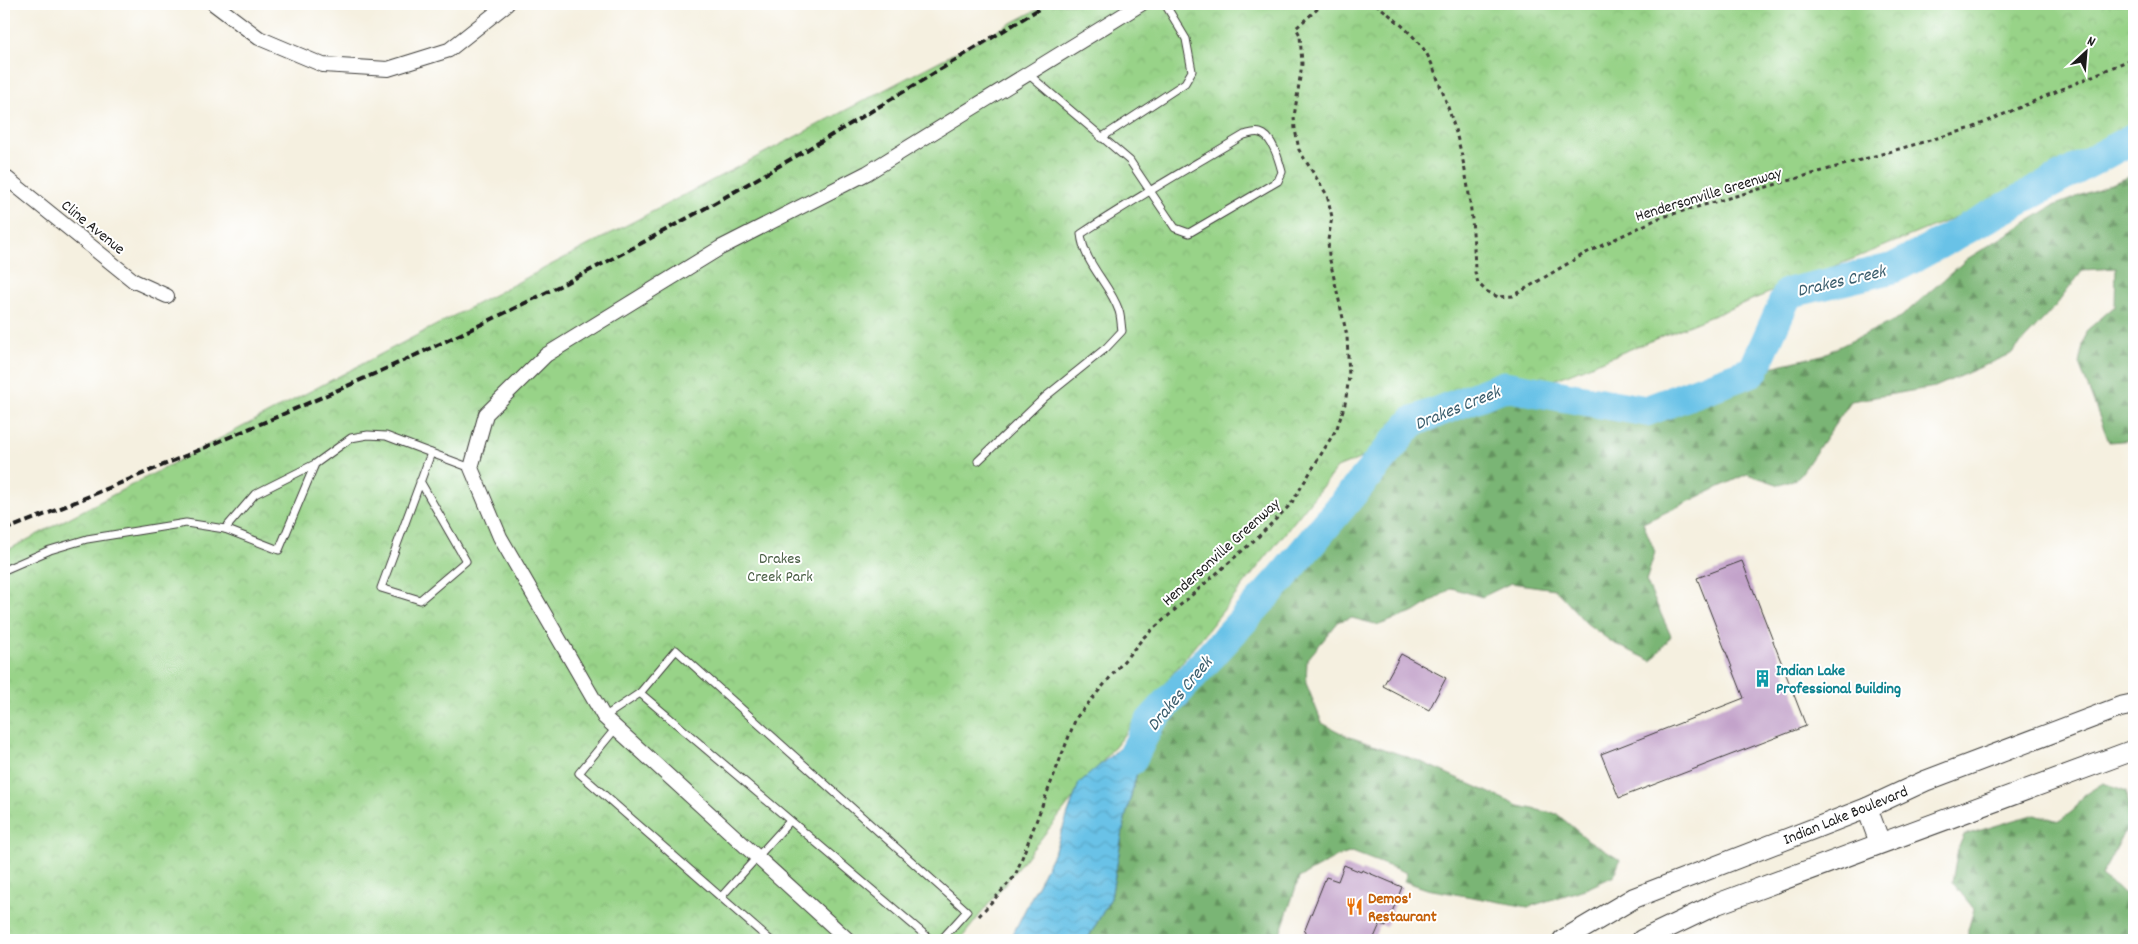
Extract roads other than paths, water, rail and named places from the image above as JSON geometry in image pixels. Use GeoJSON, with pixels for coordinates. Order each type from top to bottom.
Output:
{"type":"FeatureCollection","features":[{"type":"Feature","properties":{"kind":"main road","name":"Indian Lake Boulevard"},"geometry":{"type":"LineString","coordinates":[[1564,940],[1634,898],[1867,808],[1925,781],[2120,707],[2134,704]]}},
{"type":"Feature","properties":{"kind":"main road"},"geometry":{"type":"LineString","coordinates":[[1642,940],[1717,904],[2134,750]]}},
{"type":"Feature","properties":{"kind":"main road"},"geometry":{"type":"LineString","coordinates":[[1867,808],[1880,843]]}},
{"type":"Feature","properties":{"kind":"street"},"geometry":{"type":"LineString","coordinates":[[214,4],[259,38],[323,65],[388,70],[449,50],[507,4]]}},
{"type":"Feature","properties":{"kind":"street"},"geometry":{"type":"LineString","coordinates":[[848,940],[604,717],[500,536],[471,468],[486,414],[546,355],[720,248],[867,173],[1142,4]]}},
{"type":"Feature","properties":{"kind":"street","name":"Cline Avenue"},"geometry":{"type":"LineString","coordinates":[[4,176],[134,281],[167,296]]}},
{"type":"Feature","properties":{"kind":"lane"},"geometry":{"type":"LineString","coordinates":[[1102,138],[1185,83],[1192,71],[1186,39],[1165,4]]}},
{"type":"Feature","properties":{"kind":"lane"},"geometry":{"type":"LineString","coordinates":[[978,461],[1045,397],[1106,348],[1122,330],[1119,311],[1090,261],[1082,243],[1081,234],[1150,191],[1244,135],[1258,132],[1265,135],[1282,172],[1278,181],[1189,233],[1175,228],[1150,191],[1130,161],[1028,74]]}},
{"type":"Feature","properties":{"kind":"lane"},"geometry":{"type":"LineString","coordinates":[[225,529],[255,494],[315,464],[351,438],[368,435],[386,436],[471,468]]}},
{"type":"Feature","properties":{"kind":"lane"},"geometry":{"type":"LineString","coordinates":[[420,481],[466,561],[420,600],[381,588],[420,481],[431,453]]}},
{"type":"Feature","properties":{"kind":"lane"},"geometry":{"type":"LineString","coordinates":[[4,570],[50,550],[87,539],[186,523],[225,529],[279,550],[315,464]]}},
{"type":"Feature","properties":{"kind":"lane"},"geometry":{"type":"LineString","coordinates":[[604,717],[640,693],[676,650],[967,911],[941,940]]}},
{"type":"Feature","properties":{"kind":"lane"},"geometry":{"type":"LineString","coordinates":[[640,693],[930,940]]}},
{"type":"Feature","properties":{"kind":"lane"},"geometry":{"type":"LineString","coordinates":[[616,728],[579,773],[770,940]]}},
{"type":"Feature","properties":{"kind":"lane"},"geometry":{"type":"LineString","coordinates":[[721,897],[790,821]]}},
{"type":"Feature","properties":{"kind":"water"},"geometry":{"type":"Polygon","coordinates":[[[1150,722],[1125,819],[1111,898],[1087,940],[1010,940],[1055,850],[1079,783],[1150,722]]]}},
{"type":"Feature","properties":{"kind":"waterway","name":"Drakes Creek"},"geometry":{"type":"LineString","coordinates":[[1131,760],[1150,722],[1279,581],[1412,422],[1504,386],[1646,411],[1753,371],[1788,293],[1894,268],[2134,138]]}},
{"type":"Feature","properties":{"kind":"railway"},"geometry":{"type":"LineString","coordinates":[[4,530],[49,513],[277,417],[428,349],[576,277],[750,183],[1047,4]]}},
{"type":"Feature","properties":{"kind":"place","name":"Indian Lake Professional Building"},"geometry":{"type":"Point","coordinates":[1762,678]}},
{"type":"Feature","properties":{"kind":"place","name":"Demos' Restaurant"},"geometry":{"type":"Point","coordinates":[1354,906]}},
{"type":"Feature","properties":{"kind":"park label","name":"Drakes Creek Park"},"geometry":{"type":"Point","coordinates":[780,566]}}]}
